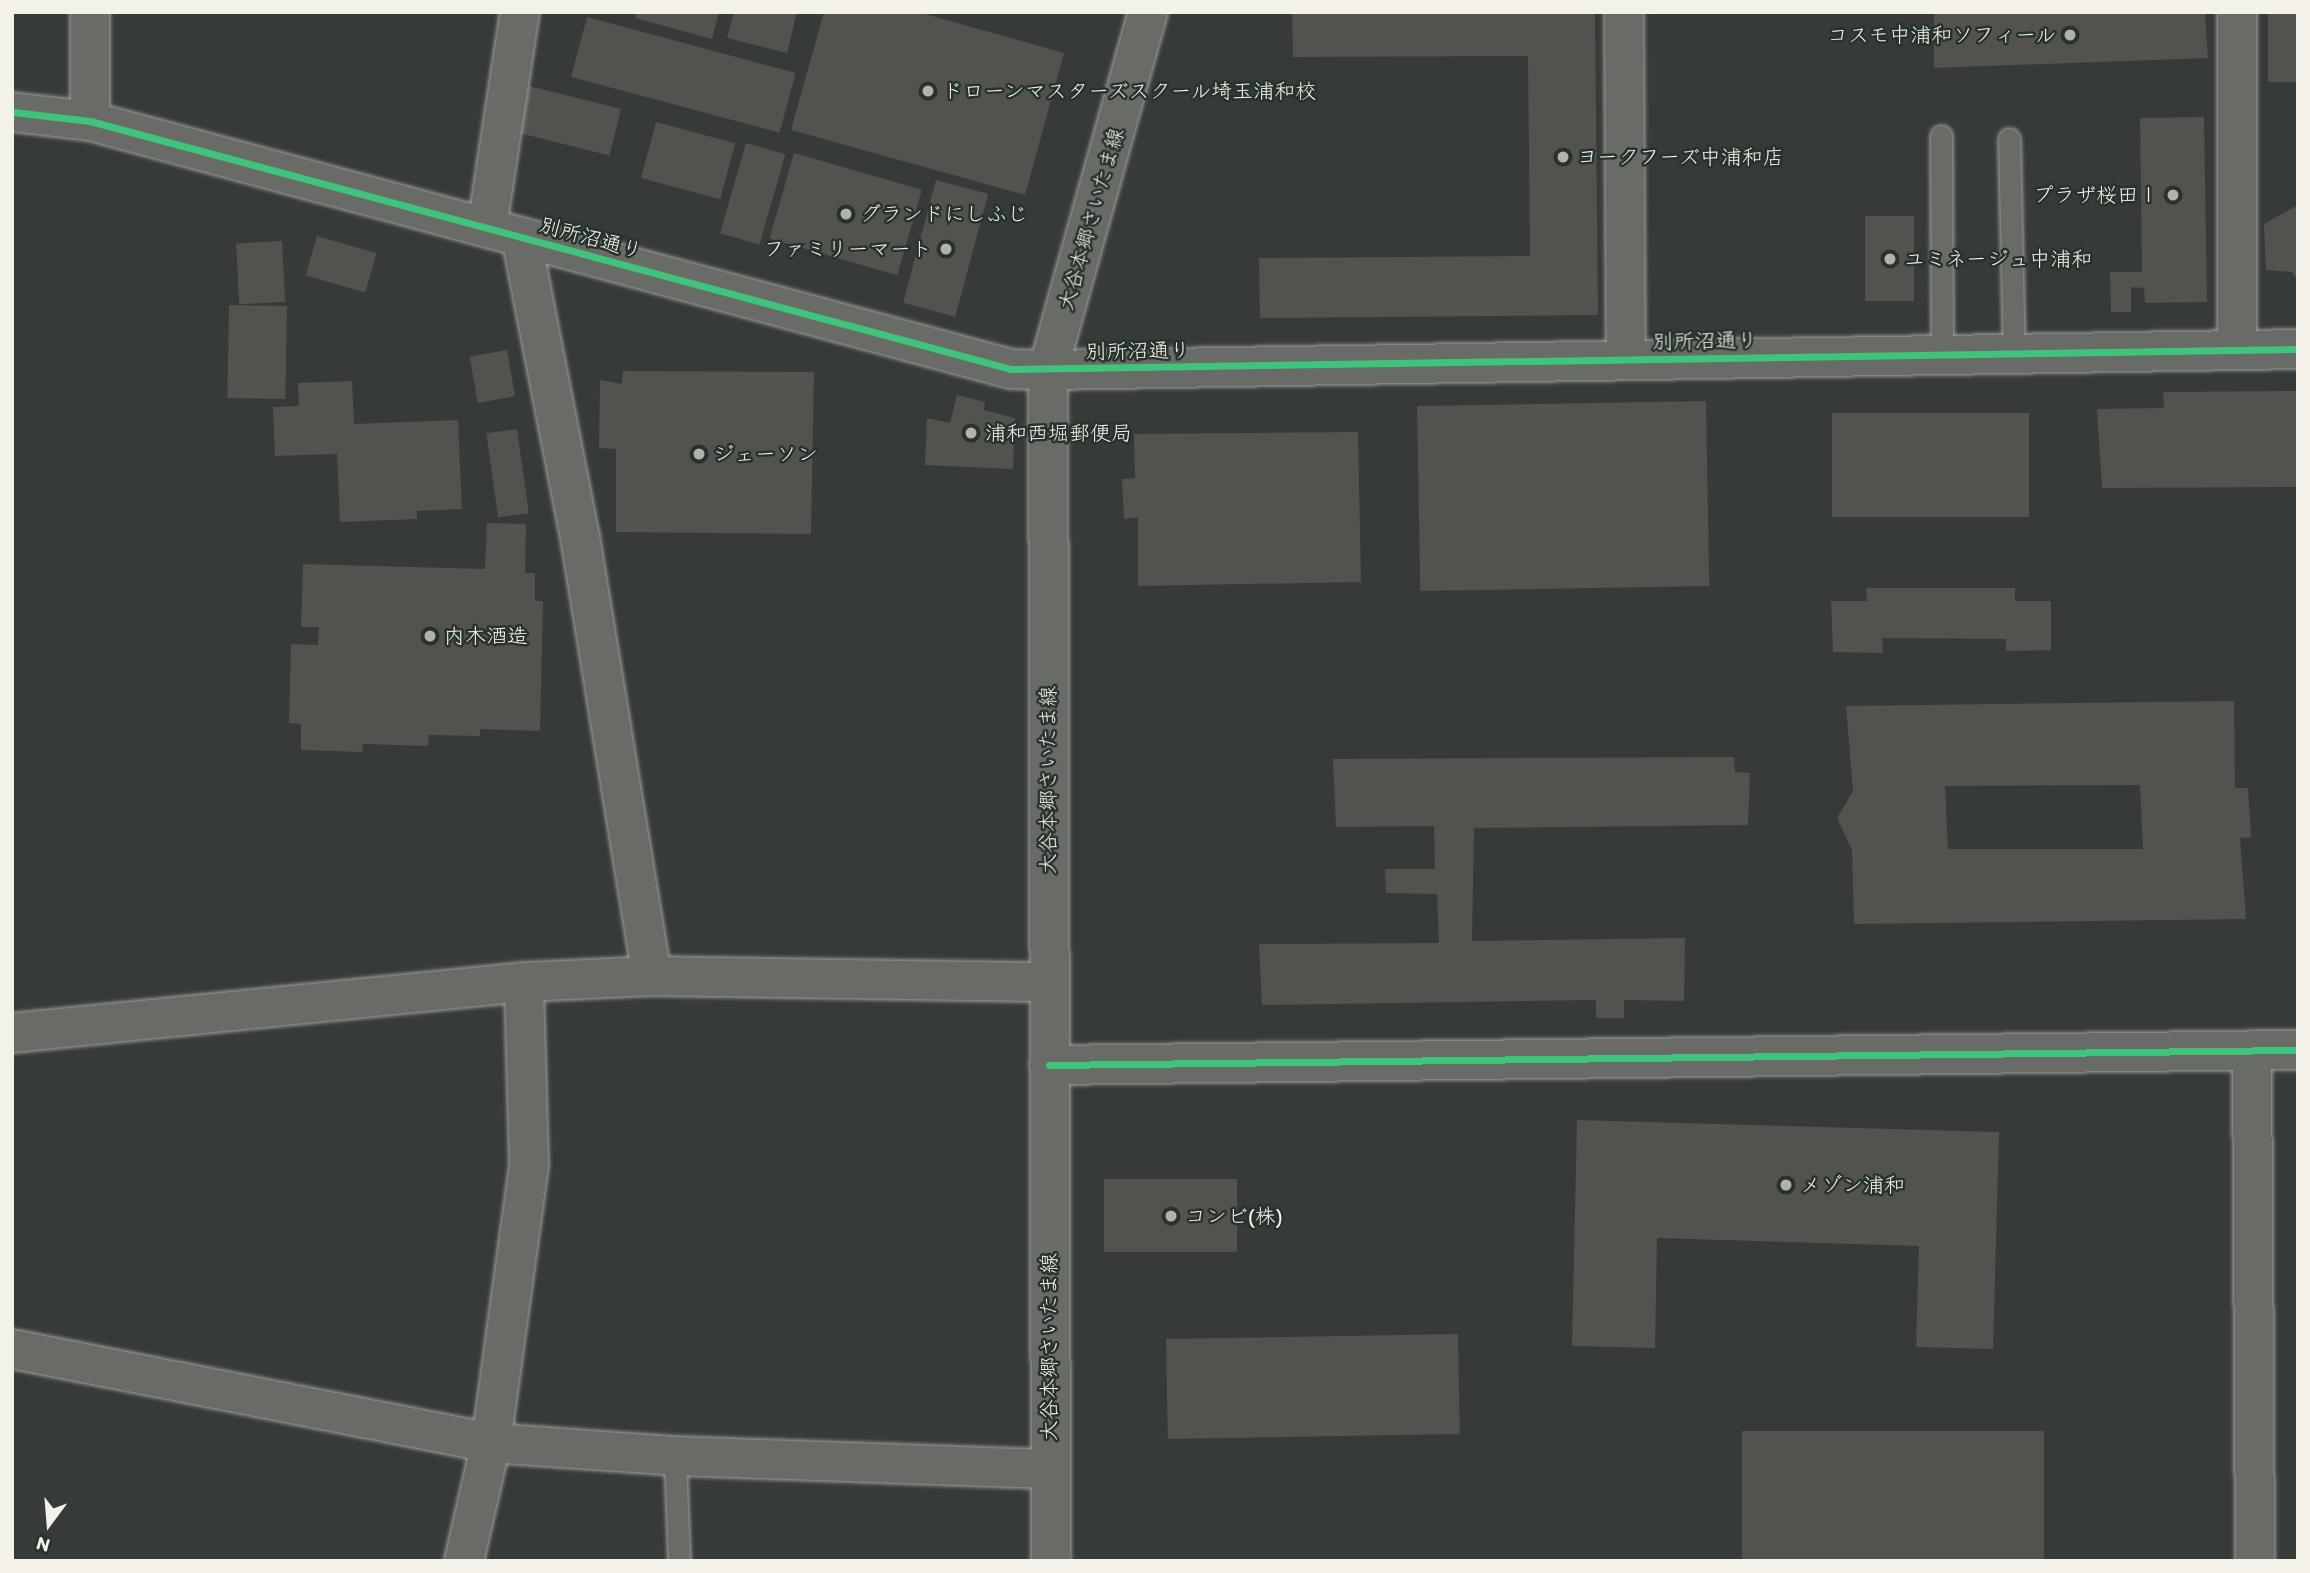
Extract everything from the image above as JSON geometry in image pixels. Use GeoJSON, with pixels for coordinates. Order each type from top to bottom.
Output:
{"type":"FeatureCollection","features":[{"type":"Feature","properties":{"kind":"street"},"geometry":{"type":"LineString","coordinates":[[90,12],[90,121]]}},
{"type":"Feature","properties":{"kind":"street"},"geometry":{"type":"LineString","coordinates":[[520,12],[504,232],[580,537],[652,976]]}},
{"type":"Feature","properties":{"kind":"street","name":"大谷本郷さいたま線"},"geometry":{"type":"LineString","coordinates":[[1051,1561],[1048,370],[1148,12]]}},
{"type":"Feature","properties":{"kind":"street"},"geometry":{"type":"LineString","coordinates":[[1624,12],[1626,359]]}},
{"type":"Feature","properties":{"kind":"street"},"geometry":{"type":"LineString","coordinates":[[2237,12],[2237,350]]}},
{"type":"Feature","properties":{"kind":"street","name":"別所沼通り"},"geometry":{"type":"LineString","coordinates":[[12,112],[90,121],[1011,369],[2298,349]]}},
{"type":"Feature","properties":{"kind":"street"},"geometry":{"type":"LineString","coordinates":[[12,1033],[524,982],[652,976],[1048,982]]}},
{"type":"Feature","properties":{"kind":"street"},"geometry":{"type":"LineString","coordinates":[[464,1561],[491,1443],[529,1164],[524,982]]}},
{"type":"Feature","properties":{"kind":"street"},"geometry":{"type":"LineString","coordinates":[[2252,1050],[2255,1561]]}},
{"type":"Feature","properties":{"kind":"street"},"geometry":{"type":"LineString","coordinates":[[1049,1065],[2298,1050]]}},
{"type":"Feature","properties":{"kind":"street"},"geometry":{"type":"LineString","coordinates":[[12,1349],[491,1443],[675,1456],[1049,1469]]}},
{"type":"Feature","properties":{"kind":"lane"},"geometry":{"type":"LineString","coordinates":[[1941,136],[1942,354]]}},
{"type":"Feature","properties":{"kind":"lane"},"geometry":{"type":"LineString","coordinates":[[2008,139],[2014,353]]}},
{"type":"Feature","properties":{"kind":"lane"},"geometry":{"type":"LineString","coordinates":[[675,1456],[679,1561]]}},
{"type":"Feature","properties":{"kind":"building"},"geometry":{"type":"Polygon","coordinates":[[[637,12],[719,12],[712,39],[635,18],[637,12]]]}},
{"type":"Feature","properties":{"kind":"building"},"geometry":{"type":"Polygon","coordinates":[[[734,12],[797,12],[787,53],[727,38],[734,12]]]}},
{"type":"Feature","properties":{"kind":"building","name":"ドローンマスターズスクール埼玉浦和校"},"geometry":{"type":"Polygon","coordinates":[[[824,12],[918,12],[1064,53],[1025,195],[791,130],[824,12]]]}},
{"type":"Feature","properties":{"kind":"building","name":"ヨークフーズ中浦和店"},"geometry":{"type":"Polygon","coordinates":[[[1292,12],[1595,12],[1598,315],[1260,318],[1259,258],[1530,256],[1528,56],[1293,57],[1292,12]]]}},
{"type":"Feature","properties":{"kind":"building","name":"コスモ中浦和ソフィール"},"geometry":{"type":"Polygon","coordinates":[[[1934,12],[2205,12],[2208,58],[1934,68],[1934,12]]]}},
{"type":"Feature","properties":{"kind":"building"},"geometry":{"type":"Polygon","coordinates":[[[2268,12],[2298,12],[2298,82],[2268,82],[2268,12]]]}},
{"type":"Feature","properties":{"kind":"building"},"geometry":{"type":"Polygon","coordinates":[[[587,17],[796,73],[780,133],[571,77],[587,17]]]}},
{"type":"Feature","properties":{"kind":"building"},"geometry":{"type":"Polygon","coordinates":[[[525,85],[621,109],[609,156],[513,132],[525,85]]]}},
{"type":"Feature","properties":{"kind":"building","name":"プラザ桜田Ⅰ"},"geometry":{"type":"Polygon","coordinates":[[[2204,117],[2207,302],[2145,303],[2144,288],[2131,287],[2131,312],[2111,312],[2110,272],[2142,272],[2140,118],[2204,117]]]}},
{"type":"Feature","properties":{"kind":"building"},"geometry":{"type":"Polygon","coordinates":[[[656,122],[735,143],[720,199],[641,178],[656,122]]]}},
{"type":"Feature","properties":{"kind":"building"},"geometry":{"type":"Polygon","coordinates":[[[746,143],[785,154],[760,245],[720,233],[746,143]]]}},
{"type":"Feature","properties":{"kind":"building","name":"グランドにしふじ"},"geometry":{"type":"Polygon","coordinates":[[[794,153],[922,190],[897,275],[769,239],[794,153]]]}},
{"type":"Feature","properties":{"kind":"building","name":"ファミリーマート"},"geometry":{"type":"Polygon","coordinates":[[[936,180],[988,194],[955,317],[903,303],[936,180]]]}},
{"type":"Feature","properties":{"kind":"building"},"geometry":{"type":"Polygon","coordinates":[[[2298,205],[2298,281],[2292,272],[2266,270],[2264,224],[2298,205]]]}},
{"type":"Feature","properties":{"kind":"building","name":"ユミネージュ中浦和"},"geometry":{"type":"Polygon","coordinates":[[[1865,216],[1914,216],[1914,301],[1865,301],[1865,216]]]}},
{"type":"Feature","properties":{"kind":"building"},"geometry":{"type":"Polygon","coordinates":[[[317,236],[377,253],[365,293],[306,275],[317,236]]]}},
{"type":"Feature","properties":{"kind":"building"},"geometry":{"type":"Polygon","coordinates":[[[282,241],[285,302],[239,304],[236,243],[282,241]]]}},
{"type":"Feature","properties":{"kind":"building"},"geometry":{"type":"Polygon","coordinates":[[[229,305],[287,306],[285,399],[227,398],[229,305]]]}},
{"type":"Feature","properties":{"kind":"building"},"geometry":{"type":"Polygon","coordinates":[[[507,350],[515,396],[478,403],[470,357],[507,350]]]}},
{"type":"Feature","properties":{"kind":"building"},"geometry":{"type":"Polygon","coordinates":[[[623,371],[814,372],[811,534],[616,532],[616,449],[599,448],[600,380],[622,384],[623,371]]]}},
{"type":"Feature","properties":{"kind":"building"},"geometry":{"type":"Polygon","coordinates":[[[352,381],[354,424],[458,420],[462,509],[417,511],[417,519],[340,522],[337,454],[275,456],[273,407],[299,406],[298,383],[352,381]]]}},
{"type":"Feature","properties":{"kind":"building"},"geometry":{"type":"Polygon","coordinates":[[[2298,391],[2298,487],[2102,488],[2097,409],[2164,408],[2163,392],[2298,391]]]}},
{"type":"Feature","properties":{"kind":"building"},"geometry":{"type":"Polygon","coordinates":[[[957,395],[985,402],[984,410],[1015,418],[1013,469],[925,465],[927,418],[950,423],[957,395]]]}},
{"type":"Feature","properties":{"kind":"building"},"geometry":{"type":"Polygon","coordinates":[[[1706,401],[1709,586],[1420,591],[1417,406],[1706,401]]]}},
{"type":"Feature","properties":{"kind":"building"},"geometry":{"type":"Polygon","coordinates":[[[1832,413],[2029,413],[2029,517],[1832,517],[1832,413]]]}},
{"type":"Feature","properties":{"kind":"building"},"geometry":{"type":"Polygon","coordinates":[[[517,429],[529,513],[498,517],[486,433],[517,429]]]}},
{"type":"Feature","properties":{"kind":"building"},"geometry":{"type":"Polygon","coordinates":[[[1358,432],[1361,582],[1138,586],[1138,517],[1124,519],[1122,479],[1135,478],[1134,434],[1358,432]]]}},
{"type":"Feature","properties":{"kind":"building","name":"内木酒造"},"geometry":{"type":"Polygon","coordinates":[[[487,523],[526,524],[525,573],[535,573],[535,601],[543,601],[540,731],[480,729],[480,736],[429,735],[428,746],[363,744],[362,752],[301,750],[301,724],[289,723],[291,644],[318,645],[319,627],[301,627],[303,564],[485,569],[487,523]]]}},
{"type":"Feature","properties":{"kind":"building"},"geometry":{"type":"Polygon","coordinates":[[[1866,588],[2015,588],[2015,601],[2051,601],[2051,650],[2006,651],[2006,639],[1882,638],[1883,653],[1833,652],[1831,601],[1867,601],[1866,588]]]}},
{"type":"Feature","properties":{"kind":"building"},"geometry":{"type":"Polygon","coordinates":[[[2234,701],[2235,788],[2248,788],[2251,837],[2240,838],[2246,919],[1854,924],[1852,850],[1837,818],[1853,791],[1846,706],[2234,701]],[[2140,785],[1945,786],[1948,849],[2143,849],[2140,785]]]}},
{"type":"Feature","properties":{"kind":"building"},"geometry":{"type":"Polygon","coordinates":[[[1734,757],[1735,772],[1750,773],[1748,825],[1474,828],[1472,941],[1685,938],[1684,1001],[1624,1000],[1624,1018],[1596,1018],[1596,1000],[1262,1005],[1259,944],[1439,943],[1437,894],[1386,893],[1385,869],[1435,869],[1434,826],[1336,827],[1333,759],[1734,757]]]}},
{"type":"Feature","properties":{"kind":"building","name":"メゾン浦和"},"geometry":{"type":"Polygon","coordinates":[[[1577,1120],[1999,1132],[1993,1349],[1916,1347],[1919,1246],[1657,1238],[1655,1348],[1572,1346],[1577,1120]]]}},
{"type":"Feature","properties":{"kind":"building","name":"コンビ(株)"},"geometry":{"type":"Polygon","coordinates":[[[1104,1179],[1237,1179],[1237,1252],[1104,1252],[1104,1179]]]}},
{"type":"Feature","properties":{"kind":"building"},"geometry":{"type":"Polygon","coordinates":[[[1458,1334],[1460,1434],[1168,1439],[1166,1339],[1458,1334]]]}},
{"type":"Feature","properties":{"kind":"building"},"geometry":{"type":"Polygon","coordinates":[[[1742,1431],[2044,1431],[2044,1561],[1742,1561],[1742,1431]]]}},
{"type":"Feature","properties":{"kind":"cycle path"},"geometry":{"type":"LineString","coordinates":[[12,112],[90,121],[1011,369],[2298,349]]}},
{"type":"Feature","properties":{"kind":"cycle path"},"geometry":{"type":"LineString","coordinates":[[1049,1065],[2298,1050]]}},
{"type":"Feature","properties":{"kind":"place","name":"コスモ中浦和ソフィール"},"geometry":{"type":"Point","coordinates":[2070,35]}},
{"type":"Feature","properties":{"kind":"place","name":"ドローンマスターズスクール埼玉浦和校"},"geometry":{"type":"Point","coordinates":[928,91]}},
{"type":"Feature","properties":{"kind":"place","name":"ヨークフーズ中浦和店"},"geometry":{"type":"Point","coordinates":[1563,157]}},
{"type":"Feature","properties":{"kind":"place","name":"プラザ桜田Ⅰ"},"geometry":{"type":"Point","coordinates":[2173,195]}},
{"type":"Feature","properties":{"kind":"place","name":"グランドにしふじ"},"geometry":{"type":"Point","coordinates":[846,214]}},
{"type":"Feature","properties":{"kind":"place","name":"ファミリーマート"},"geometry":{"type":"Point","coordinates":[946,249]}},
{"type":"Feature","properties":{"kind":"place","name":"ユミネージュ中浦和"},"geometry":{"type":"Point","coordinates":[1890,259]}},
{"type":"Feature","properties":{"kind":"place","name":"浦和西堀郵便局"},"geometry":{"type":"Point","coordinates":[971,433]}},
{"type":"Feature","properties":{"kind":"place","name":"ジェーソン"},"geometry":{"type":"Point","coordinates":[699,454]}},
{"type":"Feature","properties":{"kind":"place","name":"内木酒造"},"geometry":{"type":"Point","coordinates":[430,636]}},
{"type":"Feature","properties":{"kind":"place","name":"メゾン浦和"},"geometry":{"type":"Point","coordinates":[1786,1185]}},
{"type":"Feature","properties":{"kind":"place","name":"コンビ(株)"},"geometry":{"type":"Point","coordinates":[1171,1216]}}]}
